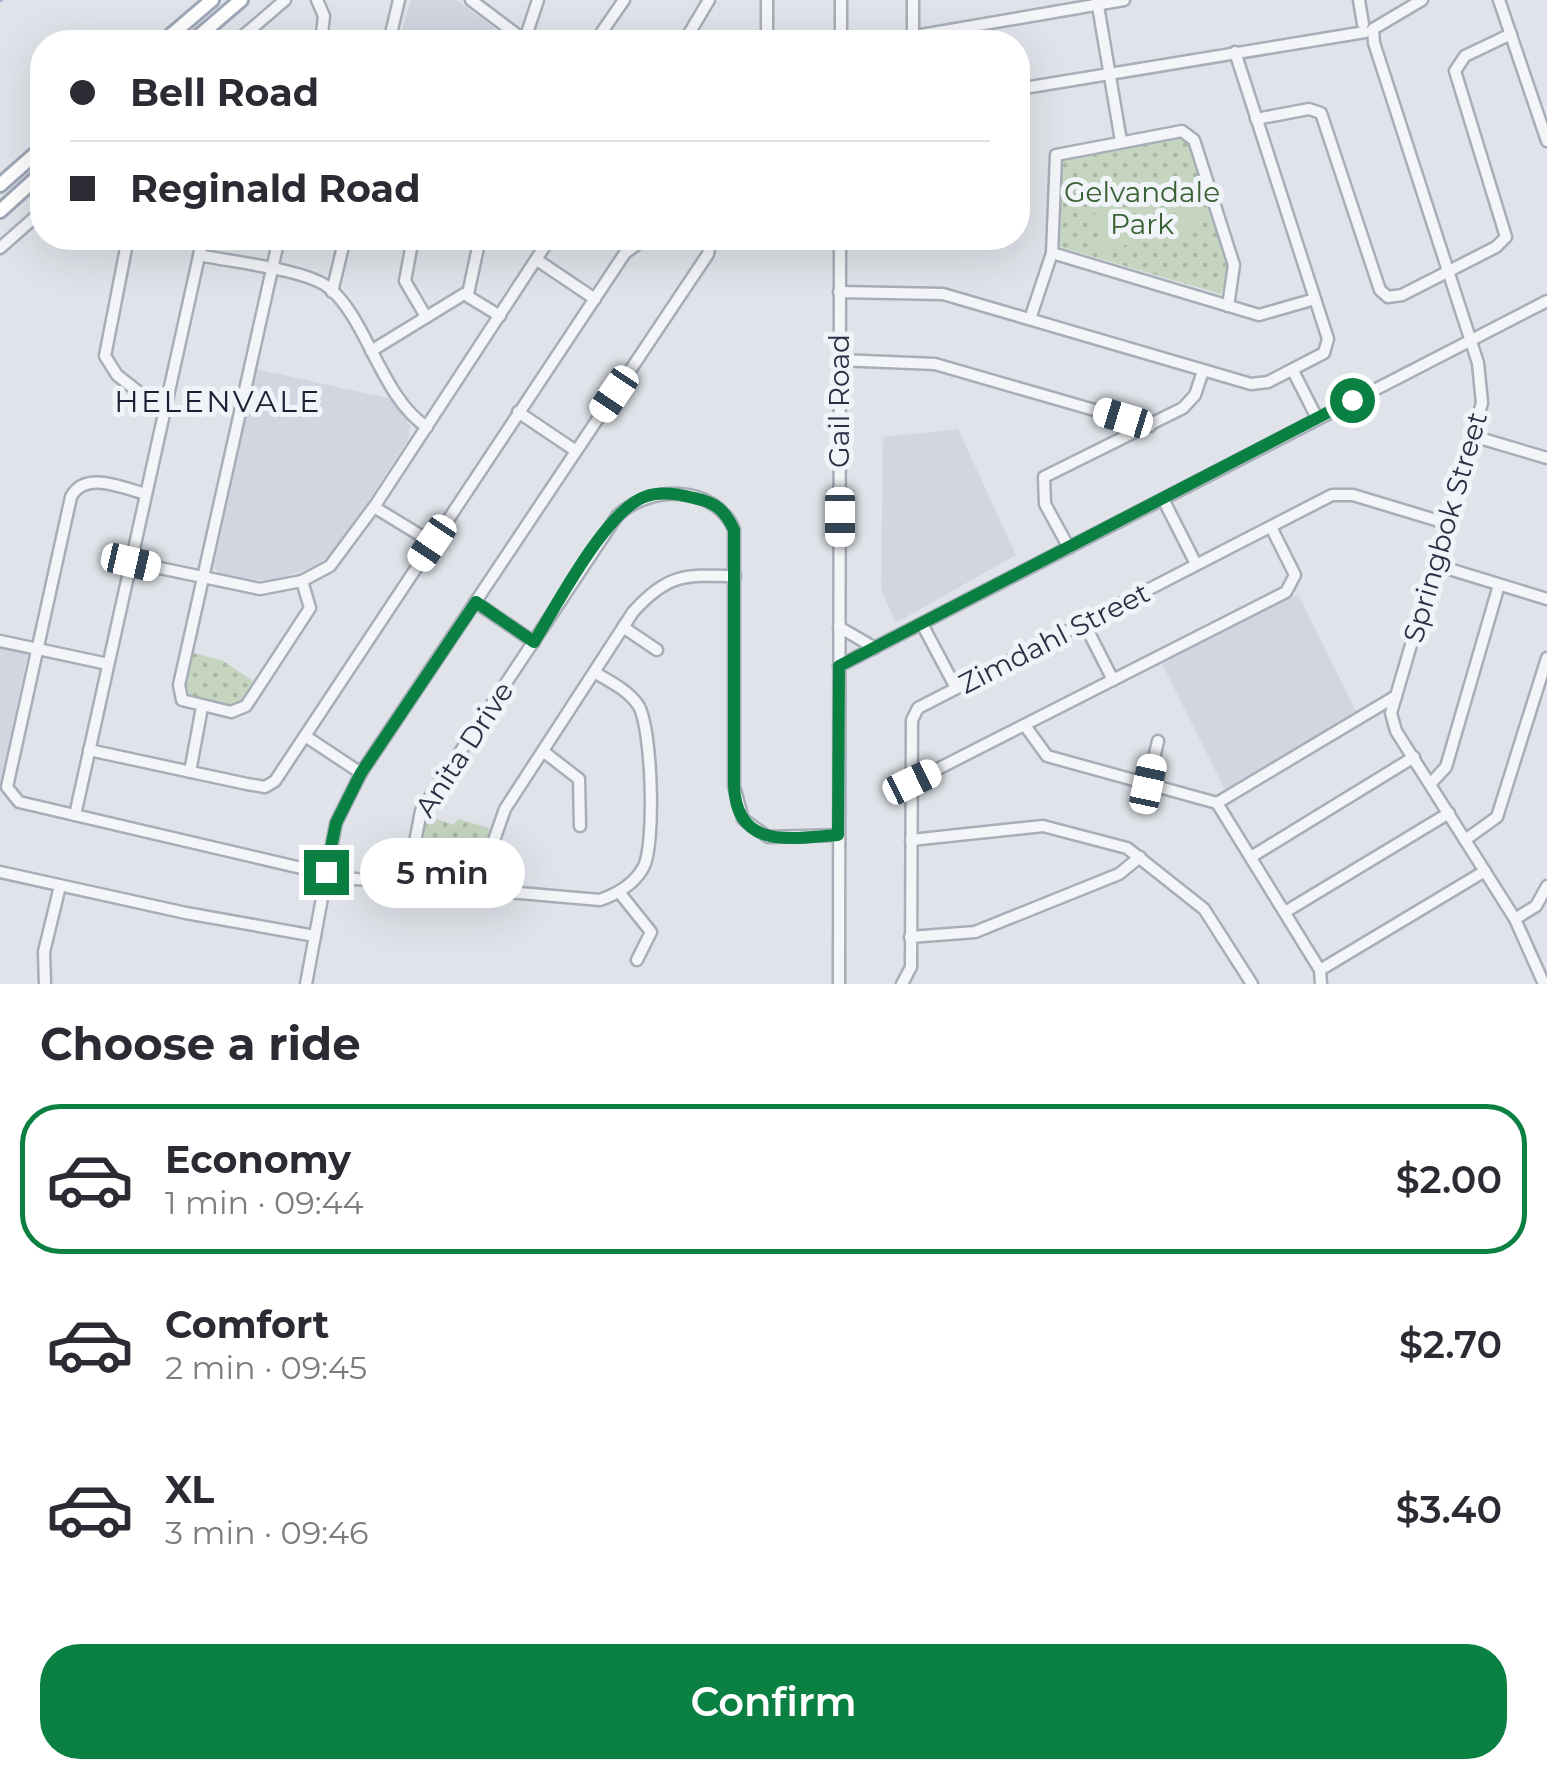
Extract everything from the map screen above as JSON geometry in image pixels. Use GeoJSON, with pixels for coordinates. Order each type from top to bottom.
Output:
{"type":"FeatureCollection","features":[{"type":"Feature","properties":{"kind":"main road"},"geometry":{"type":"LineString","coordinates":[[177,30],[212,0]]}},
{"type":"Feature","properties":{"kind":"main road"},"geometry":{"type":"LineString","coordinates":[[206,30],[240,0]]}},
{"type":"Feature","properties":{"kind":"main road"},"geometry":{"type":"LineString","coordinates":[[0,185],[30,159]]}},
{"type":"Feature","properties":{"kind":"main road"},"geometry":{"type":"LineString","coordinates":[[0,210],[30,184]]}},
{"type":"Feature","properties":{"kind":"street"},"geometry":{"type":"LineString","coordinates":[[250,30],[285,0]]}},
{"type":"Feature","properties":{"kind":"street"},"geometry":{"type":"LineString","coordinates":[[317,0],[324,16],[322,30]]}},
{"type":"Feature","properties":{"kind":"street"},"geometry":{"type":"LineString","coordinates":[[393,30],[399,0]]}},
{"type":"Feature","properties":{"kind":"street"},"geometry":{"type":"LineString","coordinates":[[471,0],[510,30]]}},
{"type":"Feature","properties":{"kind":"street"},"geometry":{"type":"LineString","coordinates":[[528,30],[538,0]]}},
{"type":"Feature","properties":{"kind":"street"},"geometry":{"type":"LineString","coordinates":[[603,30],[624,0]]}},
{"type":"Feature","properties":{"kind":"street"},"geometry":{"type":"LineString","coordinates":[[691,30],[708,0]]}},
{"type":"Feature","properties":{"kind":"street"},"geometry":{"type":"LineString","coordinates":[[767,0],[767,30]]}},
{"type":"Feature","properties":{"kind":"street"},"geometry":{"type":"LineString","coordinates":[[840,0],[840,30]]}},
{"type":"Feature","properties":{"kind":"street"},"geometry":{"type":"LineString","coordinates":[[913,0],[913,30]]}},
{"type":"Feature","properties":{"kind":"street"},"geometry":{"type":"LineString","coordinates":[[950,30],[1124,0]]}},
{"type":"Feature","properties":{"kind":"street"},"geometry":{"type":"LineString","coordinates":[[1030,87],[1235,52],[1384,21],[1422,0]]}},
{"type":"Feature","properties":{"kind":"street"},"geometry":{"type":"LineString","coordinates":[[1500,0],[1547,141]]}},
{"type":"Feature","properties":{"kind":"street"},"geometry":{"type":"LineString","coordinates":[[1097,2],[1121,141]]}},
{"type":"Feature","properties":{"kind":"street","name":"Springbok Street"},"geometry":{"type":"LineString","coordinates":[[1364,23],[1449,270],[1482,383],[1476,437],[1396,696],[1392,721],[1514,919],[1545,981]]}},
{"type":"Feature","properties":{"kind":"street"},"geometry":{"type":"LineString","coordinates":[[1256,119],[1310,108],[1321,112],[1383,294],[1402,295],[1496,247],[1506,237],[1455,71],[1465,56],[1511,34]]}},
{"type":"Feature","properties":{"kind":"street"},"geometry":{"type":"LineString","coordinates":[[839,292],[927,292],[1259,385],[1324,353],[1328,341],[1235,52]]}},
{"type":"Feature","properties":{"kind":"street"},"geometry":{"type":"LineString","coordinates":[[1030,318],[1052,252],[1054,159],[1062,152],[1182,131],[1194,140],[1234,265],[1228,306]]}},
{"type":"Feature","properties":{"kind":"street"},"geometry":{"type":"LineString","coordinates":[[0,248],[30,222]]}},
{"type":"Feature","properties":{"kind":"street"},"geometry":{"type":"LineString","coordinates":[[126,250],[105,356],[117,376],[164,412]]}},
{"type":"Feature","properties":{"kind":"street"},"geometry":{"type":"LineString","coordinates":[[75,814],[200,250]]}},
{"type":"Feature","properties":{"kind":"street"},"geometry":{"type":"LineString","coordinates":[[276,250],[178,689],[182,700],[232,712],[246,706],[310,608],[302,582]]}},
{"type":"Feature","properties":{"kind":"street"},"geometry":{"type":"LineString","coordinates":[[332,292],[343,250]]}},
{"type":"Feature","properties":{"kind":"street"},"geometry":{"type":"LineString","coordinates":[[411,250],[405,280],[425,315]]}},
{"type":"Feature","properties":{"kind":"street"},"geometry":{"type":"LineString","coordinates":[[468,294],[477,250]]}},
{"type":"Feature","properties":{"kind":"street"},"geometry":{"type":"LineString","coordinates":[[131,562],[260,589],[302,582],[336,560],[543,250]]}},
{"type":"Feature","properties":{"kind":"street"},"geometry":{"type":"LineString","coordinates":[[89,750],[266,787],[279,777],[629,250]]}},
{"type":"Feature","properties":{"kind":"street"},"geometry":{"type":"LineString","coordinates":[[306,984],[336,823],[361,773],[709,250]]}},
{"type":"Feature","properties":{"kind":"street","name":"Gail Road"},"geometry":{"type":"LineString","coordinates":[[839,984],[840,250]]}},
{"type":"Feature","properties":{"kind":"street"},"geometry":{"type":"LineString","coordinates":[[1052,252],[1265,315],[1314,300]]}},
{"type":"Feature","properties":{"kind":"street"},"geometry":{"type":"LineString","coordinates":[[199,255],[317,282],[332,292],[410,414],[427,427]]}},
{"type":"Feature","properties":{"kind":"street"},"geometry":{"type":"LineString","coordinates":[[537,260],[595,299]]}},
{"type":"Feature","properties":{"kind":"street"},"geometry":{"type":"LineString","coordinates":[[371,351],[425,315],[468,294]]}},
{"type":"Feature","properties":{"kind":"street"},"geometry":{"type":"LineString","coordinates":[[468,294],[500,316]]}},
{"type":"Feature","properties":{"kind":"street"},"geometry":{"type":"LineString","coordinates":[[839,666],[1547,302]]}},
{"type":"Feature","properties":{"kind":"street"},"geometry":{"type":"LineString","coordinates":[[839,360],[935,364],[1150,426]]}},
{"type":"Feature","properties":{"kind":"street"},"geometry":{"type":"LineString","coordinates":[[1069,548],[1045,504],[1042,481],[1050,472],[1124,440],[1188,405],[1202,371]]}},
{"type":"Feature","properties":{"kind":"street"},"geometry":{"type":"LineString","coordinates":[[1293,371],[1317,418]]}},
{"type":"Feature","properties":{"kind":"street"},"geometry":{"type":"LineString","coordinates":[[518,412],[576,451]]}},
{"type":"Feature","properties":{"kind":"street"},"geometry":{"type":"LineString","coordinates":[[1123,418],[1124,440]]}},
{"type":"Feature","properties":{"kind":"street"},"geometry":{"type":"LineString","coordinates":[[1476,437],[1547,458]]}},
{"type":"Feature","properties":{"kind":"street"},"geometry":{"type":"LineString","coordinates":[[146,494],[92,481],[76,488],[6,793],[24,804],[344,878],[592,901],[618,892],[645,865],[650,849],[646,726],[637,702],[594,672]]}},
{"type":"Feature","properties":{"kind":"street","name":"Zimdahl Street"},"geometry":{"type":"LineString","coordinates":[[902,984],[910,975],[914,714],[956,688],[1196,564],[1344,493],[1449,524]]}},
{"type":"Feature","properties":{"kind":"street","name":"Anita Drive"},"geometry":{"type":"LineString","coordinates":[[407,884],[421,810],[617,516],[646,496],[687,496],[717,505],[734,530],[734,786],[738,811],[750,828],[768,837],[838,835]]}},
{"type":"Feature","properties":{"kind":"street"},"geometry":{"type":"LineString","coordinates":[[1163,498],[1196,564]]}},
{"type":"Feature","properties":{"kind":"street"},"geometry":{"type":"LineString","coordinates":[[374,507],[432,543]]}},
{"type":"Feature","properties":{"kind":"street"},"geometry":{"type":"LineString","coordinates":[[912,782],[1291,588],[1294,571],[1271,527]]}},
{"type":"Feature","properties":{"kind":"street"},"geometry":{"type":"LineString","coordinates":[[1436,564],[1547,599]]}},
{"type":"Feature","properties":{"kind":"street"},"geometry":{"type":"LineString","coordinates":[[488,892],[498,824],[623,627],[663,583],[682,576],[735,576]]}},
{"type":"Feature","properties":{"kind":"street"},"geometry":{"type":"LineString","coordinates":[[1431,783],[1446,767],[1500,585]]}},
{"type":"Feature","properties":{"kind":"street"},"geometry":{"type":"LineString","coordinates":[[476,602],[534,642]]}},
{"type":"Feature","properties":{"kind":"street"},"geometry":{"type":"LineString","coordinates":[[1084,623],[1113,680]]}},
{"type":"Feature","properties":{"kind":"street"},"geometry":{"type":"LineString","coordinates":[[922,624],[956,688]]}},
{"type":"Feature","properties":{"kind":"street"},"geometry":{"type":"LineString","coordinates":[[623,627],[657,650]]}},
{"type":"Feature","properties":{"kind":"street"},"geometry":{"type":"LineString","coordinates":[[839,627],[874,648]]}},
{"type":"Feature","properties":{"kind":"street"},"geometry":{"type":"LineString","coordinates":[[0,640],[108,664]]}},
{"type":"Feature","properties":{"kind":"street"},"geometry":{"type":"LineString","coordinates":[[1465,840],[1497,818],[1546,663]]}},
{"type":"Feature","properties":{"kind":"street"},"geometry":{"type":"LineString","coordinates":[[1218,803],[1396,696]]}},
{"type":"Feature","properties":{"kind":"street"},"geometry":{"type":"LineString","coordinates":[[190,772],[202,707]]}},
{"type":"Feature","properties":{"kind":"street"},"geometry":{"type":"LineString","coordinates":[[1026,727],[1047,756],[1218,803],[1320,970],[1321,984]]}},
{"type":"Feature","properties":{"kind":"street"},"geometry":{"type":"LineString","coordinates":[[305,736],[361,773]]}},
{"type":"Feature","properties":{"kind":"street"},"geometry":{"type":"LineString","coordinates":[[1148,784],[1158,741]]}},
{"type":"Feature","properties":{"kind":"street"},"geometry":{"type":"LineString","coordinates":[[544,752],[579,778],[580,826]]}},
{"type":"Feature","properties":{"kind":"street"},"geometry":{"type":"LineString","coordinates":[[1251,857],[1414,758]]}},
{"type":"Feature","properties":{"kind":"street"},"geometry":{"type":"LineString","coordinates":[[1284,912],[1449,813]]}},
{"type":"Feature","properties":{"kind":"street"},"geometry":{"type":"LineString","coordinates":[[911,840],[1043,826],[1087,836],[1140,857],[1204,909],[1252,984]]}},
{"type":"Feature","properties":{"kind":"street"},"geometry":{"type":"LineString","coordinates":[[910,937],[975,932],[1118,874],[1140,857]]}},
{"type":"Feature","properties":{"kind":"street"},"geometry":{"type":"LineString","coordinates":[[1320,970],[1485,871]]}},
{"type":"Feature","properties":{"kind":"street"},"geometry":{"type":"LineString","coordinates":[[0,872],[315,936]]}},
{"type":"Feature","properties":{"kind":"street"},"geometry":{"type":"LineString","coordinates":[[44,984],[44,952],[60,886]]}},
{"type":"Feature","properties":{"kind":"street"},"geometry":{"type":"LineString","coordinates":[[1514,919],[1536,906],[1547,886]]}},
{"type":"Feature","properties":{"kind":"street"},"geometry":{"type":"LineString","coordinates":[[618,892],[652,932],[636,960]]}},
{"type":"Feature","properties":{"kind":"shaded area"},"geometry":{"type":"Polygon","coordinates":[[[411,0],[457,0],[497,30],[402,30],[411,0]]]}},
{"type":"Feature","properties":{"kind":"shaded area"},"geometry":{"type":"Polygon","coordinates":[[[256,369],[392,399],[410,426],[408,440],[339,546],[318,566],[271,581],[219,575],[214,566],[256,369]]]}},
{"type":"Feature","properties":{"kind":"shaded area"},"geometry":{"type":"Polygon","coordinates":[[[958,429],[1016,555],[896,623],[881,589],[883,437],[958,429]]]}},
{"type":"Feature","properties":{"kind":"shaded area"},"geometry":{"type":"Polygon","coordinates":[[[1298,594],[1356,711],[1225,790],[1162,664],[1298,594]]]}},
{"type":"Feature","properties":{"kind":"shaded area"},"geometry":{"type":"Polygon","coordinates":[[[0,646],[28,653],[0,784],[0,646]]]}},
{"type":"Feature","properties":{"kind":"green space","name":"Gelvandale Park"},"geometry":{"type":"Polygon","coordinates":[[[1181,138],[1187,141],[1228,269],[1221,294],[1060,247],[1061,159],[1181,138]]]}},
{"type":"Feature","properties":{"kind":"green space"},"geometry":{"type":"Polygon","coordinates":[[[1192,185],[1196,200],[1166,210],[1161,194],[1192,185]]]}},
{"type":"Feature","properties":{"kind":"green space"},"geometry":{"type":"Polygon","coordinates":[[[1119,207],[1123,223],[1092,232],[1088,216],[1119,207]]]}},
{"type":"Feature","properties":{"kind":"green space"},"geometry":{"type":"Polygon","coordinates":[[[1198,207],[1203,222],[1172,231],[1167,216],[1198,207]]]}},
{"type":"Feature","properties":{"kind":"green space"},"geometry":{"type":"Polygon","coordinates":[[[1162,218],[1166,233],[1135,242],[1131,227],[1162,218]]]}},
{"type":"Feature","properties":{"kind":"green space"},"geometry":{"type":"Polygon","coordinates":[[[1125,229],[1130,244],[1099,253],[1094,238],[1125,229]]]}},
{"type":"Feature","properties":{"kind":"green space"},"geometry":{"type":"Polygon","coordinates":[[[193,653],[222,660],[253,681],[241,703],[229,706],[190,696],[186,687],[193,653]]]}},
{"type":"Feature","properties":{"kind":"green space"},"geometry":{"type":"Polygon","coordinates":[[[428,816],[454,825],[458,819],[489,828],[481,876],[473,882],[422,877],[417,871],[428,816]]]}},
{"type":"Feature","properties":{"kind":"district","name":"HELENVALE"},"geometry":{"type":"Point","coordinates":[218,401]}},
{"type":"Feature","properties":{"kind":"route"},"geometry":{"type":"LineString","coordinates":[[326,872],[336,823],[361,773],[476,602],[534,642],[617,516],[646,496],[666,494],[709,501],[724,512],[734,530],[734,786],[743,820],[768,837],[838,835],[839,666],[1352,400]]}}]}
